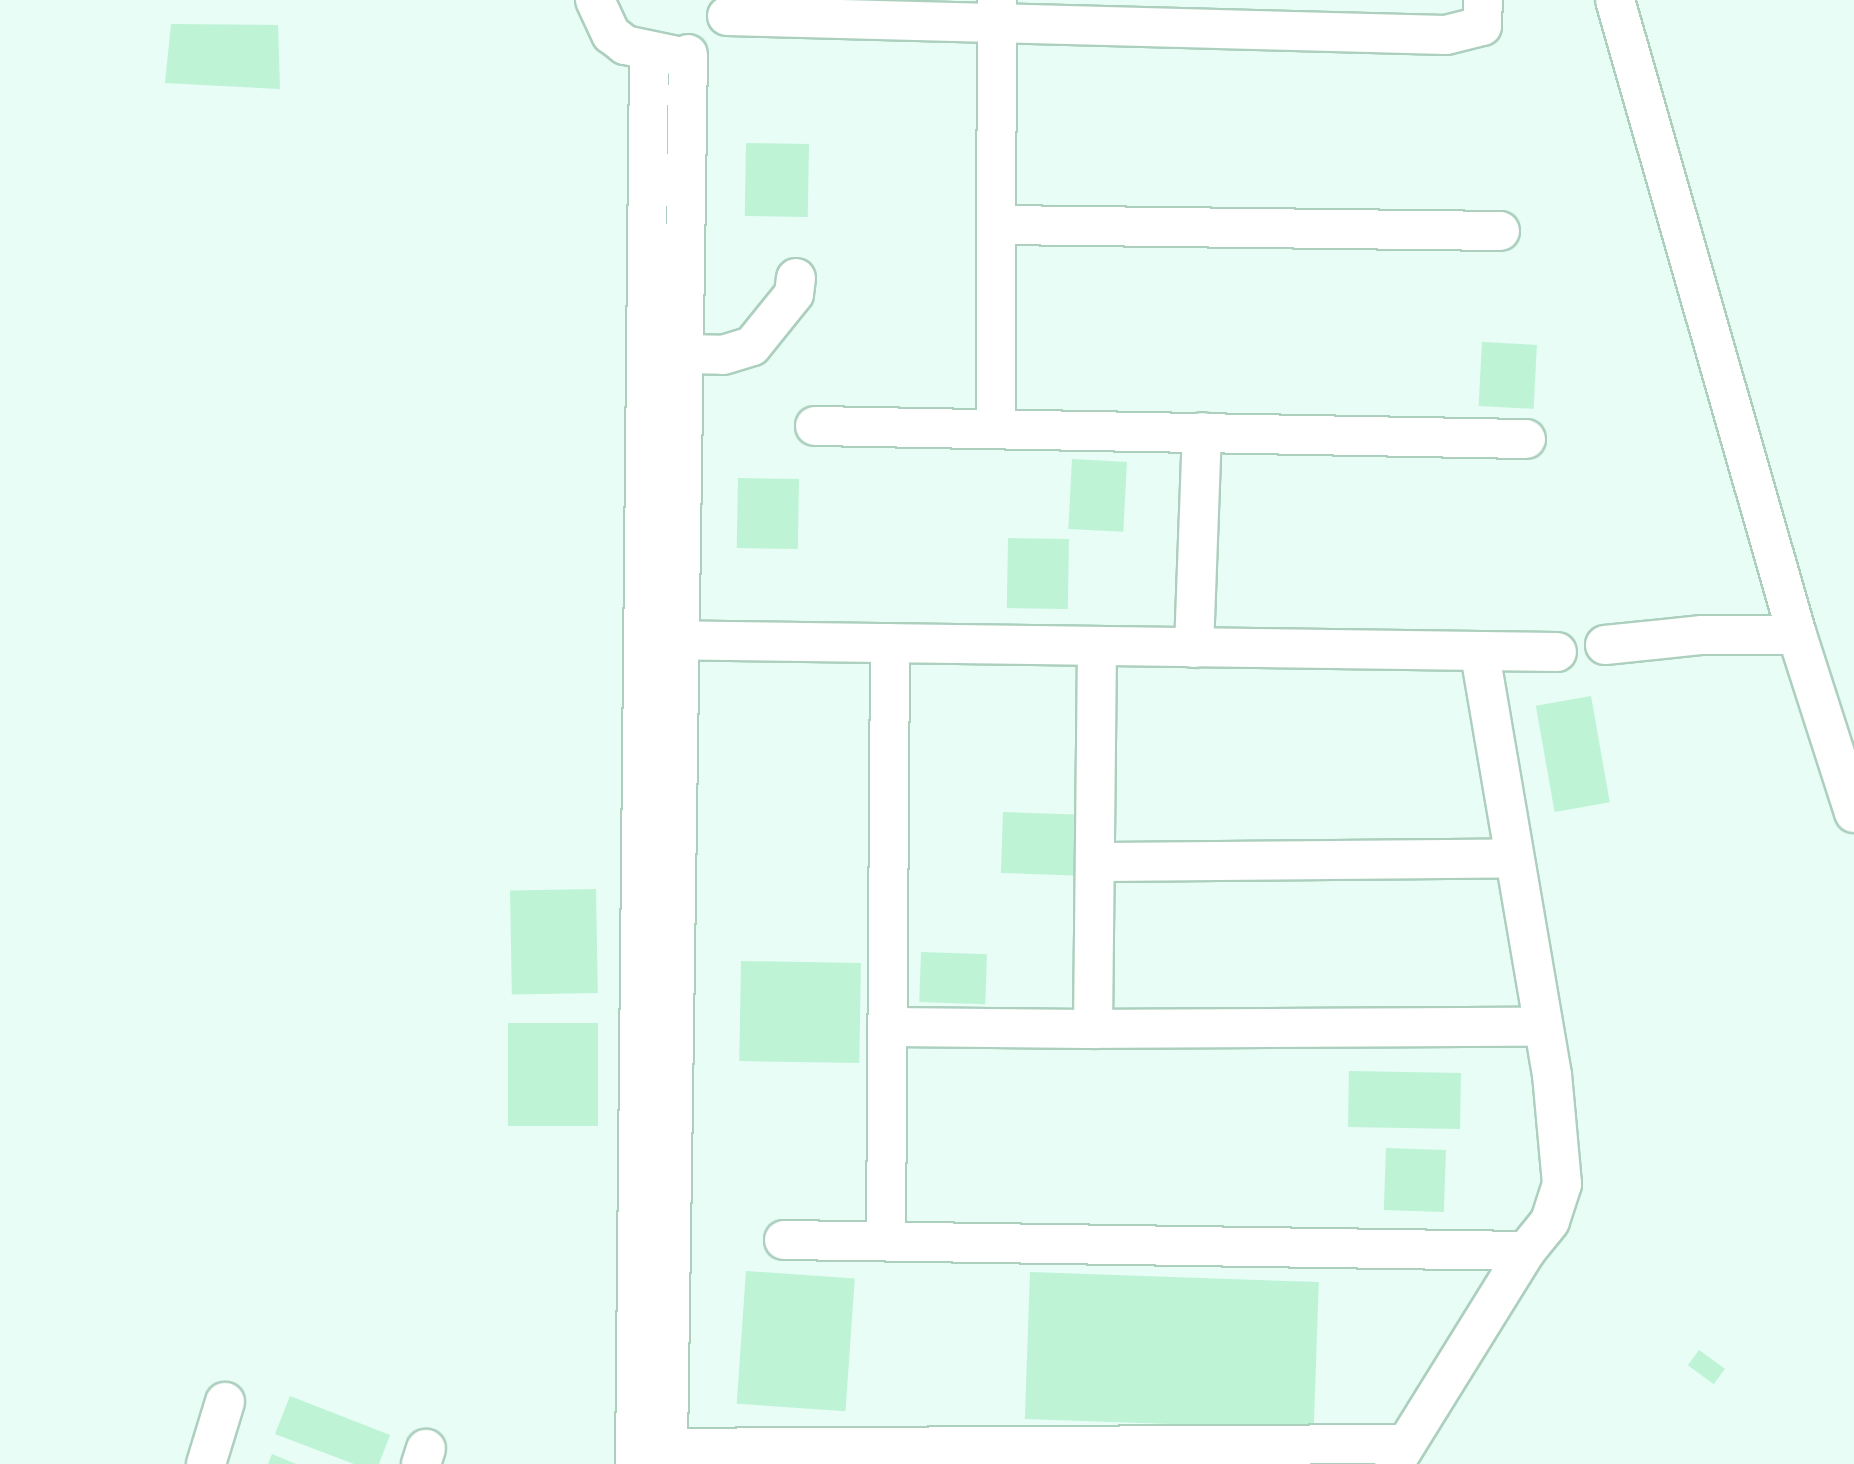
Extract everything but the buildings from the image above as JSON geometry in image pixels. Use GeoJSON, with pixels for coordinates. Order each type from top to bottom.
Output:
{"type":"FeatureCollection","features":[{"type":"Feature","properties":{"kind":"street"},"geometry":{"type":"LineString","coordinates":[[595,0],[611,34],[649,55],[688,54]]}},
{"type":"Feature","properties":{"kind":"street"},"geometry":{"type":"LineString","coordinates":[[663,640],[684,354],[688,54],[728,8],[997,12],[1446,35],[1482,26],[1483,0]]}},
{"type":"Feature","properties":{"kind":"street"},"geometry":{"type":"LineString","coordinates":[[1615,0],[1797,635],[1854,813]]}},
{"type":"Feature","properties":{"kind":"street"},"geometry":{"type":"LineString","coordinates":[[996,429],[997,12]]}},
{"type":"Feature","properties":{"kind":"street"},"geometry":{"type":"LineString","coordinates":[[649,55],[663,640],[651,1456],[1399,1454],[1526,1251],[1550,1221],[1562,1184],[1543,1027],[1480,654]]}},
{"type":"Feature","properties":{"kind":"street"},"geometry":{"type":"LineString","coordinates":[[998,225],[1500,230]]}},
{"type":"Feature","properties":{"kind":"street"},"geometry":{"type":"LineString","coordinates":[[684,354],[723,355],[752,346],[794,294],[796,278]]}},
{"type":"Feature","properties":{"kind":"street"},"geometry":{"type":"LineString","coordinates":[[815,426],[1526,439]]}},
{"type":"Feature","properties":{"kind":"street"},"geometry":{"type":"LineString","coordinates":[[1194,648],[1202,432]]}},
{"type":"Feature","properties":{"kind":"street"},"geometry":{"type":"LineString","coordinates":[[1605,645],[1797,635]]}},
{"type":"Feature","properties":{"kind":"street"},"geometry":{"type":"LineString","coordinates":[[663,640],[1480,654],[1557,652]]}},
{"type":"Feature","properties":{"kind":"street"},"geometry":{"type":"LineString","coordinates":[[886,1238],[890,643]]}},
{"type":"Feature","properties":{"kind":"street"},"geometry":{"type":"LineString","coordinates":[[1093,1029],[1097,647]]}},
{"type":"Feature","properties":{"kind":"street"},"geometry":{"type":"LineString","coordinates":[[1095,862],[1513,858]]}},
{"type":"Feature","properties":{"kind":"street"},"geometry":{"type":"LineString","coordinates":[[887,1027],[1543,1027]]}},
{"type":"Feature","properties":{"kind":"street"},"geometry":{"type":"LineString","coordinates":[[784,1240],[886,1238],[1526,1251]]}},
{"type":"Feature","properties":{"kind":"street"},"geometry":{"type":"LineString","coordinates":[[206,1464],[225,1402]]}}]}
